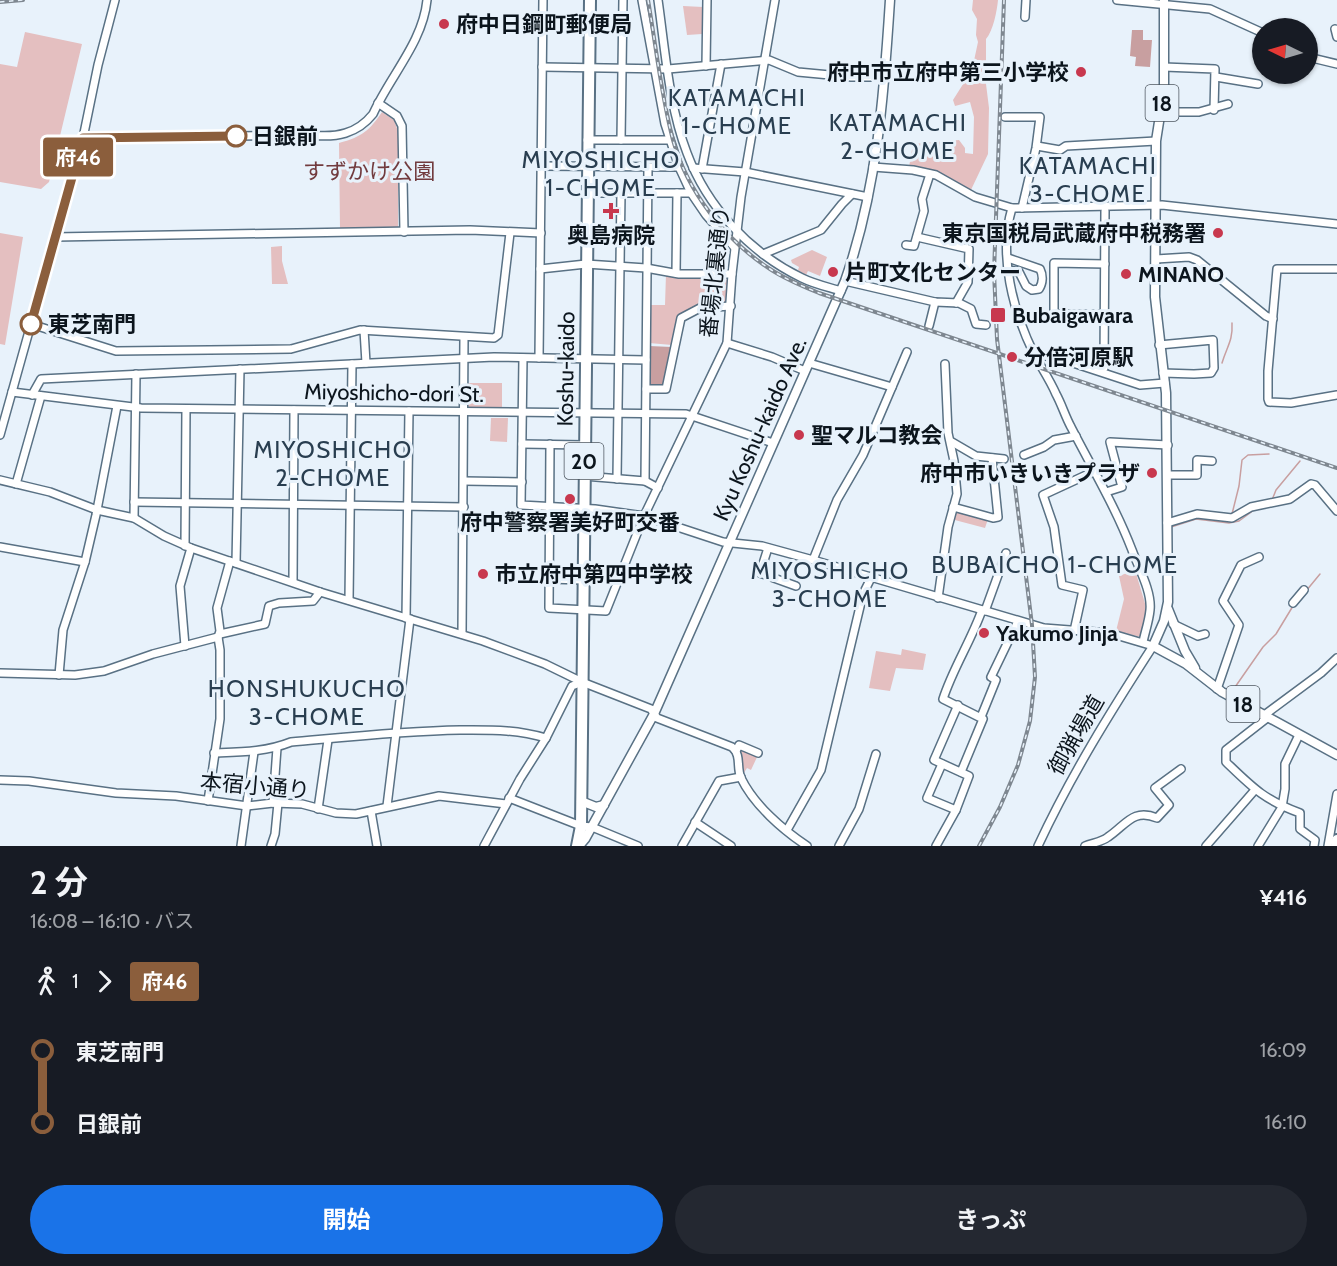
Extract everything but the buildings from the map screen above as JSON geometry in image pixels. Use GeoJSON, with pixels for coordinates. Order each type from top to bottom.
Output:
{"type":"FeatureCollection","features":[{"type":"Feature","properties":{"kind":"highway","name":"Koshu-kaido"},"geometry":{"type":"LineString","coordinates":[[578,846],[586,826],[581,807],[590,0]]}},
{"type":"Feature","properties":{"kind":"highway"},"geometry":{"type":"LineString","coordinates":[[1336,846],[1337,840]]}},
{"type":"Feature","properties":{"kind":"main road","name":"Kyu Koshu-kaido Ave."},"geometry":{"type":"LineString","coordinates":[[586,826],[598,816],[654,714],[846,280],[865,218],[881,121],[890,0]]}},
{"type":"Feature","properties":{"kind":"main road","name":"18"},"geometry":{"type":"LineString","coordinates":[[1164,2],[1163,102],[1156,141],[1155,297],[1165,383],[1168,445],[1168,608],[1185,651],[1198,672]]}},
{"type":"Feature","properties":{"kind":"main road","name":"18"},"geometry":{"type":"LineString","coordinates":[[1168,608],[1161,631],[1153,646],[1198,672],[1217,689],[1337,755]]}},
{"type":"Feature","properties":{"kind":"main road"},"geometry":{"type":"LineString","coordinates":[[581,807],[604,805]]}},
{"type":"Feature","properties":{"kind":"street"},"geometry":{"type":"LineString","coordinates":[[0,435],[83,138],[98,65],[116,0]]}},
{"type":"Feature","properties":{"kind":"street"},"geometry":{"type":"LineString","coordinates":[[83,138],[335,136],[352,131],[370,118],[419,31],[426,12],[427,0]]}},
{"type":"Feature","properties":{"kind":"street"},"geometry":{"type":"LineString","coordinates":[[539,358],[543,0]]}},
{"type":"Feature","properties":{"kind":"street"},"geometry":{"type":"LineString","coordinates":[[621,140],[623,0]]}},
{"type":"Feature","properties":{"kind":"street"},"geometry":{"type":"LineString","coordinates":[[642,0],[669,140],[679,167],[706,215],[735,248]]}},
{"type":"Feature","properties":{"kind":"street"},"geometry":{"type":"LineString","coordinates":[[658,0],[677,121],[693,168],[712,202],[737,231],[763,254],[803,279],[841,291]]}},
{"type":"Feature","properties":{"kind":"street"},"geometry":{"type":"LineString","coordinates":[[706,66],[707,0]]}},
{"type":"Feature","properties":{"kind":"street","name":"番場北裏通り"},"geometry":{"type":"LineString","coordinates":[[583,610],[606,611],[644,516],[727,343],[737,231],[776,0]]}},
{"type":"Feature","properties":{"kind":"street"},"geometry":{"type":"LineString","coordinates":[[1025,17],[1026,0]]}},
{"type":"Feature","properties":{"kind":"street"},"geometry":{"type":"LineString","coordinates":[[1117,0],[1164,2],[1210,9],[1252,28]]}},
{"type":"Feature","properties":{"kind":"street"},"geometry":{"type":"LineString","coordinates":[[1335,29],[1337,37]]}},
{"type":"Feature","properties":{"kind":"street"},"geometry":{"type":"LineString","coordinates":[[1318,59],[1337,64]]}},
{"type":"Feature","properties":{"kind":"street"},"geometry":{"type":"LineString","coordinates":[[542,67],[668,69],[765,60],[806,74],[885,77]]}},
{"type":"Feature","properties":{"kind":"street"},"geometry":{"type":"LineString","coordinates":[[702,169],[721,64]]}},
{"type":"Feature","properties":{"kind":"street"},"geometry":{"type":"LineString","coordinates":[[1164,67],[1215,69],[1214,110]]}},
{"type":"Feature","properties":{"kind":"street"},"geometry":{"type":"LineString","coordinates":[[1216,77],[1252,83]]}},
{"type":"Feature","properties":{"kind":"street"},"geometry":{"type":"LineString","coordinates":[[378,103],[397,116],[402,126],[404,232]]}},
{"type":"Feature","properties":{"kind":"street"},"geometry":{"type":"LineString","coordinates":[[1160,112],[1187,113],[1214,110],[1228,104]]}},
{"type":"Feature","properties":{"kind":"street"},"geometry":{"type":"LineString","coordinates":[[1005,117],[1040,117],[1037,146],[1022,208]]}},
{"type":"Feature","properties":{"kind":"street"},"geometry":{"type":"LineString","coordinates":[[587,140],[669,140]]}},
{"type":"Feature","properties":{"kind":"street"},"geometry":{"type":"LineString","coordinates":[[1037,146],[1060,150],[1066,146],[1156,141]]}},
{"type":"Feature","properties":{"kind":"street"},"geometry":{"type":"LineString","coordinates":[[541,166],[679,167]]}},
{"type":"Feature","properties":{"kind":"street"},"geometry":{"type":"LineString","coordinates":[[645,481],[648,167]]}},
{"type":"Feature","properties":{"kind":"street"},"geometry":{"type":"LineString","coordinates":[[873,167],[907,169],[930,174],[940,177],[975,197],[1012,208],[1156,205],[1337,224]]}},
{"type":"Feature","properties":{"kind":"street"},"geometry":{"type":"LineString","coordinates":[[693,168],[746,172],[868,197]]}},
{"type":"Feature","properties":{"kind":"street"},"geometry":{"type":"LineString","coordinates":[[906,245],[914,246],[924,211],[922,199],[930,174]]}},
{"type":"Feature","properties":{"kind":"street"},"geometry":{"type":"LineString","coordinates":[[587,193],[692,193]]}},
{"type":"Feature","properties":{"kind":"street"},"geometry":{"type":"LineString","coordinates":[[617,479],[621,193]]}},
{"type":"Feature","properties":{"kind":"street"},"geometry":{"type":"LineString","coordinates":[[676,273],[677,193]]}},
{"type":"Feature","properties":{"kind":"street"},"geometry":{"type":"LineString","coordinates":[[763,254],[821,230],[852,194]]}},
{"type":"Feature","properties":{"kind":"street"},"geometry":{"type":"LineString","coordinates":[[1012,208],[1009,219],[1008,258],[1017,311],[1034,353],[1122,525],[1147,592],[1150,610],[1143,642]]}},
{"type":"Feature","properties":{"kind":"street"},"geometry":{"type":"LineString","coordinates":[[1104,368],[1105,211]]}},
{"type":"Feature","properties":{"kind":"street"},"geometry":{"type":"LineString","coordinates":[[55,237],[470,231],[541,233]]}},
{"type":"Feature","properties":{"kind":"street"},"geometry":{"type":"LineString","coordinates":[[31,324],[116,351],[291,349],[364,330],[491,339],[498,335],[510,233]]}},
{"type":"Feature","properties":{"kind":"street"},"geometry":{"type":"LineString","coordinates":[[917,237],[969,249],[968,282],[956,303]]}},
{"type":"Feature","properties":{"kind":"street"},"geometry":{"type":"LineString","coordinates":[[1156,259],[1189,257],[1197,260],[1266,316],[1273,319]]}},
{"type":"Feature","properties":{"kind":"street"},"geometry":{"type":"LineString","coordinates":[[1008,258],[1036,267],[1042,273],[1039,289],[1036,291],[1029,289],[1018,272],[1009,270]]}},
{"type":"Feature","properties":{"kind":"street"},"geometry":{"type":"LineString","coordinates":[[1104,314],[1054,314],[1054,263],[1105,264]]}},
{"type":"Feature","properties":{"kind":"street"},"geometry":{"type":"LineString","coordinates":[[540,269],[586,264],[646,268],[676,273],[732,274]]}},
{"type":"Feature","properties":{"kind":"street"},"geometry":{"type":"LineString","coordinates":[[1021,276],[1024,269],[1029,266]]}},
{"type":"Feature","properties":{"kind":"street"},"geometry":{"type":"LineString","coordinates":[[1337,269],[1278,269],[1268,371],[1268,399],[1269,402],[1291,403],[1337,395]]}},
{"type":"Feature","properties":{"kind":"street"},"geometry":{"type":"LineString","coordinates":[[846,280],[935,302],[956,303],[970,309],[976,324],[986,325]]}},
{"type":"Feature","properties":{"kind":"street"},"geometry":{"type":"LineString","coordinates":[[929,326],[935,302]]}},
{"type":"Feature","properties":{"kind":"street"},"geometry":{"type":"LineString","coordinates":[[646,389],[666,389],[681,318],[700,308],[730,306]]}},
{"type":"Feature","properties":{"kind":"street"},"geometry":{"type":"LineString","coordinates":[[364,330],[366,363]]}},
{"type":"Feature","properties":{"kind":"street"},"geometry":{"type":"LineString","coordinates":[[462,634],[464,338]]}},
{"type":"Feature","properties":{"kind":"street"},"geometry":{"type":"LineString","coordinates":[[1159,345],[1213,340],[1214,368],[1211,372],[1163,373]]}},
{"type":"Feature","properties":{"kind":"street"},"geometry":{"type":"LineString","coordinates":[[727,343],[807,367],[892,387]]}},
{"type":"Feature","properties":{"kind":"street"},"geometry":{"type":"LineString","coordinates":[[813,560],[837,500],[863,455],[907,352]]}},
{"type":"Feature","properties":{"kind":"street"},"geometry":{"type":"LineString","coordinates":[[1034,353],[1073,363],[1140,386],[1165,383]]}},
{"type":"Feature","properties":{"kind":"street"},"geometry":{"type":"LineString","coordinates":[[524,358],[521,505],[584,508],[644,516],[729,543],[768,548],[872,576],[1049,630],[1109,633],[1153,646]]}},
{"type":"Feature","properties":{"kind":"street"},"geometry":{"type":"LineString","coordinates":[[32,395],[41,379],[465,359],[646,360]]}},
{"type":"Feature","properties":{"kind":"street"},"geometry":{"type":"LineString","coordinates":[[349,600],[352,364]]}},
{"type":"Feature","properties":{"kind":"street"},"geometry":{"type":"LineString","coordinates":[[939,598],[944,549],[957,484],[952,442],[948,433],[945,364]]}},
{"type":"Feature","properties":{"kind":"street"},"geometry":{"type":"LineString","coordinates":[[208,801],[220,719],[220,650],[217,608],[233,562],[238,504],[240,369]]}},
{"type":"Feature","properties":{"kind":"street"},"geometry":{"type":"LineString","coordinates":[[134,518],[136,374]]}},
{"type":"Feature","properties":{"kind":"street","name":"Miyoshicho-dori St."},"geometry":{"type":"LineString","coordinates":[[12,392],[135,408],[692,416],[773,443]]}},
{"type":"Feature","properties":{"kind":"street"},"geometry":{"type":"LineString","coordinates":[[16,484],[41,396]]}},
{"type":"Feature","properties":{"kind":"street"},"geometry":{"type":"LineString","coordinates":[[59,675],[63,630],[85,562],[117,406]]}},
{"type":"Feature","properties":{"kind":"street"},"geometry":{"type":"LineString","coordinates":[[185,646],[180,586],[188,547],[186,409]]}},
{"type":"Feature","properties":{"kind":"street"},"geometry":{"type":"LineString","coordinates":[[293,582],[294,410]]}},
{"type":"Feature","properties":{"kind":"street"},"geometry":{"type":"LineString","coordinates":[[387,806],[408,618],[409,411]]}},
{"type":"Feature","properties":{"kind":"street"},"geometry":{"type":"LineString","coordinates":[[1024,455],[1054,440],[1076,436]]}},
{"type":"Feature","properties":{"kind":"street"},"geometry":{"type":"LineString","coordinates":[[952,442],[976,456],[1004,459]]}},
{"type":"Feature","properties":{"kind":"street"},"geometry":{"type":"LineString","coordinates":[[1106,492],[1122,487],[1110,442],[1168,445]]}},
{"type":"Feature","properties":{"kind":"street"},"geometry":{"type":"LineString","coordinates":[[522,444],[584,445]]}},
{"type":"Feature","properties":{"kind":"street"},"geometry":{"type":"LineString","coordinates":[[550,444],[549,608],[583,610]]}},
{"type":"Feature","properties":{"kind":"street"},"geometry":{"type":"LineString","coordinates":[[953,507],[993,518],[998,517],[992,459]]}},
{"type":"Feature","properties":{"kind":"street"},"geometry":{"type":"LineString","coordinates":[[1167,475],[1197,475],[1197,460],[1212,461]]}},
{"type":"Feature","properties":{"kind":"street"},"geometry":{"type":"LineString","coordinates":[[1074,631],[1083,590],[1062,585],[1054,527],[1043,495],[1095,471]]}},
{"type":"Feature","properties":{"kind":"street"},"geometry":{"type":"LineString","coordinates":[[584,476],[645,481],[658,488]]}},
{"type":"Feature","properties":{"kind":"street"},"geometry":{"type":"LineString","coordinates":[[0,480],[50,492],[97,510],[134,518],[188,547],[320,592],[462,634],[545,664],[582,682],[651,709],[657,718],[732,747],[736,751],[741,777],[765,812],[807,846]]}},
{"type":"Feature","properties":{"kind":"street"},"geometry":{"type":"LineString","coordinates":[[464,481],[522,482]]}},
{"type":"Feature","properties":{"kind":"street"},"geometry":{"type":"LineString","coordinates":[[1167,523],[1197,514],[1232,518],[1251,507],[1290,499],[1311,484],[1315,485],[1337,511]]}},
{"type":"Feature","properties":{"kind":"street"},"geometry":{"type":"LineString","coordinates":[[134,502],[464,507]]}},
{"type":"Feature","properties":{"kind":"street"},"geometry":{"type":"LineString","coordinates":[[0,547],[85,562]]}},
{"type":"Feature","properties":{"kind":"street"},"geometry":{"type":"LineString","coordinates":[[768,548],[760,573],[796,586]]}},
{"type":"Feature","properties":{"kind":"street"},"geometry":{"type":"LineString","coordinates":[[981,717],[943,699],[951,676],[983,611],[1006,553]]}},
{"type":"Feature","properties":{"kind":"street"},"geometry":{"type":"LineString","coordinates":[[1217,689],[1239,625],[1223,601],[1241,564],[1259,557]]}},
{"type":"Feature","properties":{"kind":"street"},"geometry":{"type":"LineString","coordinates":[[787,830],[821,770],[863,594],[872,576]]}},
{"type":"Feature","properties":{"kind":"street"},"geometry":{"type":"LineString","coordinates":[[549,579],[583,580]]}},
{"type":"Feature","properties":{"kind":"street"},"geometry":{"type":"LineString","coordinates":[[1293,603],[1304,590]]}},
{"type":"Feature","properties":{"kind":"street"},"geometry":{"type":"LineString","coordinates":[[0,673],[75,675],[112,670],[153,654],[265,624],[269,606],[279,603],[313,601],[320,592]]}},
{"type":"Feature","properties":{"kind":"street"},"geometry":{"type":"LineString","coordinates":[[961,772],[996,680],[992,677],[1018,621]]}},
{"type":"Feature","properties":{"kind":"street"},"geometry":{"type":"LineString","coordinates":[[1173,624],[1198,636],[1205,634]]}},
{"type":"Feature","properties":{"kind":"street","name":"御猟場道"},"geometry":{"type":"LineString","coordinates":[[1038,846],[1078,765],[1125,687],[1153,646]]}},
{"type":"Feature","properties":{"kind":"street"},"geometry":{"type":"LineString","coordinates":[[1314,846],[1315,840],[1300,828],[1300,813],[1282,807],[1254,790],[1226,762],[1226,750],[1337,658]]}},
{"type":"Feature","properties":{"kind":"street"},"geometry":{"type":"LineString","coordinates":[[484,846],[573,686],[582,682]]}},
{"type":"Feature","properties":{"kind":"street"},"geometry":{"type":"LineString","coordinates":[[936,846],[956,810],[969,776],[934,760],[958,705]]}},
{"type":"Feature","properties":{"kind":"street"},"geometry":{"type":"LineString","coordinates":[[214,753],[254,752],[277,748],[291,742],[395,732],[493,730],[524,732],[546,738]]}},
{"type":"Feature","properties":{"kind":"street"},"geometry":{"type":"LineString","coordinates":[[1258,846],[1282,807],[1285,764],[1299,735]]}},
{"type":"Feature","properties":{"kind":"street"},"geometry":{"type":"LineString","coordinates":[[318,809],[328,740]]}},
{"type":"Feature","properties":{"kind":"street"},"geometry":{"type":"LineString","coordinates":[[736,751],[739,745],[758,753]]}},
{"type":"Feature","properties":{"kind":"street"},"geometry":{"type":"LineString","coordinates":[[271,846],[275,834],[277,748]]}},
{"type":"Feature","properties":{"kind":"street"},"geometry":{"type":"LineString","coordinates":[[242,846],[254,752]]}},
{"type":"Feature","properties":{"kind":"street"},"geometry":{"type":"LineString","coordinates":[[838,846],[859,808],[876,754]]}},
{"type":"Feature","properties":{"kind":"street"},"geometry":{"type":"LineString","coordinates":[[942,764],[927,798],[956,810]]}},
{"type":"Feature","properties":{"kind":"street"},"geometry":{"type":"LineString","coordinates":[[1085,846],[1106,839],[1124,823],[1138,816],[1147,814],[1157,818],[1169,805],[1155,788],[1181,769]]}},
{"type":"Feature","properties":{"kind":"street"},"geometry":{"type":"LineString","coordinates":[[682,846],[719,781],[741,777]]}},
{"type":"Feature","properties":{"kind":"street","name":"本宿小通り"},"geometry":{"type":"LineString","coordinates":[[0,780],[29,781],[116,793],[176,796],[247,806],[276,803],[302,804],[336,813],[356,814],[439,796],[508,801],[586,826],[638,846]]}},
{"type":"Feature","properties":{"kind":"street"},"geometry":{"type":"LineString","coordinates":[[1206,846],[1254,790]]}},
{"type":"Feature","properties":{"kind":"street"},"geometry":{"type":"LineString","coordinates":[[1328,846],[1337,794]]}},
{"type":"Feature","properties":{"kind":"street"},"geometry":{"type":"LineString","coordinates":[[370,811],[377,846]]}},
{"type":"Feature","properties":{"kind":"street"},"geometry":{"type":"LineString","coordinates":[[695,822],[731,846]]}},
{"type":"Feature","properties":{"kind":"green space"},"geometry":{"type":"Polygon","coordinates":[[[973,0],[998,0],[993,26],[986,39],[988,154],[970,192],[909,167],[913,144],[959,140],[965,148],[965,153],[973,154],[974,117],[970,102],[955,106],[953,100],[972,70],[978,42],[977,19],[972,10],[973,0]]]}},
{"type":"Feature","properties":{"kind":"green space"},"geometry":{"type":"Polygon","coordinates":[[[683,6],[703,7],[702,34],[687,35],[683,6]]]}},
{"type":"Feature","properties":{"kind":"green space"},"geometry":{"type":"Polygon","coordinates":[[[25,32],[82,44],[49,182],[41,189],[0,182],[0,64],[17,67],[25,32]]]}},
{"type":"Feature","properties":{"kind":"green space","name":"すずかけ公園"},"geometry":{"type":"Polygon","coordinates":[[[382,112],[394,120],[398,131],[398,230],[340,229],[339,143],[365,132],[382,112]]]}},
{"type":"Feature","properties":{"kind":"green space"},"geometry":{"type":"Polygon","coordinates":[[[0,233],[23,237],[5,345],[0,344],[0,233]]]}},
{"type":"Feature","properties":{"kind":"green space"},"geometry":{"type":"Polygon","coordinates":[[[282,246],[282,261],[288,284],[272,284],[271,247],[282,246]]]}},
{"type":"Feature","properties":{"kind":"green space"},"geometry":{"type":"Polygon","coordinates":[[[812,250],[827,257],[820,276],[808,271],[806,275],[798,270],[799,267],[791,260],[812,250]]]}},
{"type":"Feature","properties":{"kind":"green space"},"geometry":{"type":"Polygon","coordinates":[[[666,274],[729,278],[727,302],[700,304],[679,316],[672,345],[649,343],[649,305],[665,305],[666,274]]]}},
{"type":"Feature","properties":{"kind":"green space"},"geometry":{"type":"Polygon","coordinates":[[[468,383],[502,383],[502,408],[470,408],[467,406],[468,383]]]}},
{"type":"Feature","properties":{"kind":"green space"},"geometry":{"type":"Polygon","coordinates":[[[491,418],[508,418],[507,442],[490,441],[491,418]]]}},
{"type":"Feature","properties":{"kind":"green space"},"geometry":{"type":"Polygon","coordinates":[[[954,509],[988,519],[985,528],[951,519],[954,509]]]}},
{"type":"Feature","properties":{"kind":"green space"},"geometry":{"type":"Polygon","coordinates":[[[1135,570],[1147,610],[1141,637],[1116,631],[1124,599],[1119,576],[1135,570]]]}},
{"type":"Feature","properties":{"kind":"green space"},"geometry":{"type":"Polygon","coordinates":[[[902,649],[926,654],[923,670],[896,668],[890,691],[869,688],[876,651],[901,655],[902,649]]]}},
{"type":"Feature","properties":{"kind":"green space"},"geometry":{"type":"Polygon","coordinates":[[[740,747],[758,755],[751,770],[747,768],[742,776],[738,752],[740,747]]]}},
{"type":"Feature","properties":{"kind":"shaded area"},"geometry":{"type":"Polygon","coordinates":[[[1132,30],[1143,30],[1143,40],[1152,40],[1150,67],[1135,66],[1136,57],[1130,56],[1132,30]]]}},
{"type":"Feature","properties":{"kind":"shaded area"},"geometry":{"type":"Polygon","coordinates":[[[649,346],[672,347],[663,387],[648,387],[649,346]]]}},
{"type":"Feature","properties":{"kind":"waterway"},"geometry":{"type":"LineString","coordinates":[[1222,363],[1231,339],[1232,323]]}},
{"type":"Feature","properties":{"kind":"waterway"},"geometry":{"type":"LineString","coordinates":[[1232,514],[1242,460],[1248,455],[1269,454]]}},
{"type":"Feature","properties":{"kind":"waterway"},"geometry":{"type":"LineString","coordinates":[[1272,500],[1276,490],[1300,461]]}},
{"type":"Feature","properties":{"kind":"waterway"},"geometry":{"type":"LineString","coordinates":[[1171,527],[1196,519],[1229,523],[1239,521],[1254,510]]}},
{"type":"Feature","properties":{"kind":"waterway"},"geometry":{"type":"LineString","coordinates":[[1306,591],[1320,574]]}},
{"type":"Feature","properties":{"kind":"waterway"},"geometry":{"type":"LineString","coordinates":[[1233,690],[1263,647],[1276,634],[1293,606]]}},
{"type":"Feature","properties":{"kind":"railway"},"geometry":{"type":"LineString","coordinates":[[0,2],[23,0]]}},
{"type":"Feature","properties":{"kind":"railway"},"geometry":{"type":"LineString","coordinates":[[648,0],[662,88],[679,159],[698,196],[723,229],[753,257],[770,269],[819,293],[1337,468]]}},
{"type":"Feature","properties":{"kind":"railway"},"geometry":{"type":"LineString","coordinates":[[979,846],[1000,807],[1018,765],[1030,721],[1035,677],[1032,625],[997,339],[994,272],[1004,0]]}},
{"type":"Feature","properties":{"kind":"bus line","name":"府46"},"geometry":{"type":"LineString","coordinates":[[31,324],[83,138],[236,136]]}},
{"type":"Feature","properties":{"kind":"place","name":"府中日鋼町郵便局"},"geometry":{"type":"Point","coordinates":[444,24]}},
{"type":"Feature","properties":{"kind":"place","name":"府中市立府中第三小学校"},"geometry":{"type":"Point","coordinates":[1081,72]}},
{"type":"Feature","properties":{"kind":"place","name":"日銀前"},"geometry":{"type":"Point","coordinates":[236,136]}},
{"type":"Feature","properties":{"kind":"place","name":"奥島病院"},"geometry":{"type":"Point","coordinates":[611,211]}},
{"type":"Feature","properties":{"kind":"place","name":"東京国税局武蔵府中税務署"},"geometry":{"type":"Point","coordinates":[1218,233]}},
{"type":"Feature","properties":{"kind":"place","name":"片町文化センター"},"geometry":{"type":"Point","coordinates":[833,272]}},
{"type":"Feature","properties":{"kind":"place","name":"MINANO"},"geometry":{"type":"Point","coordinates":[1126,274]}},
{"type":"Feature","properties":{"kind":"place","name":"Bubaigawara"},"geometry":{"type":"Point","coordinates":[998,315]}},
{"type":"Feature","properties":{"kind":"place","name":"東芝南門"},"geometry":{"type":"Point","coordinates":[31,324]}},
{"type":"Feature","properties":{"kind":"place","name":"分倍河原駅"},"geometry":{"type":"Point","coordinates":[1012,357]}},
{"type":"Feature","properties":{"kind":"place","name":"聖マルコ教会"},"geometry":{"type":"Point","coordinates":[799,435]}},
{"type":"Feature","properties":{"kind":"place","name":"府中市いきいきプラザ"},"geometry":{"type":"Point","coordinates":[1152,473]}},
{"type":"Feature","properties":{"kind":"place","name":"府中警察署美好町交番"},"geometry":{"type":"Point","coordinates":[570,499]}},
{"type":"Feature","properties":{"kind":"place","name":"市立府中第四中学校"},"geometry":{"type":"Point","coordinates":[483,574]}},
{"type":"Feature","properties":{"kind":"place","name":"Yakumo Jinja"},"geometry":{"type":"Point","coordinates":[984,633]}},
{"type":"Feature","properties":{"kind":"district","name":"KATAMACHI 1-CHOME"},"geometry":{"type":"Point","coordinates":[737,111]}},
{"type":"Feature","properties":{"kind":"district","name":"KATAMACHI 2-CHOME"},"geometry":{"type":"Point","coordinates":[898,136]}},
{"type":"Feature","properties":{"kind":"district","name":"MIYOSHICHO 1-CHOME"},"geometry":{"type":"Point","coordinates":[601,173]}},
{"type":"Feature","properties":{"kind":"district","name":"KATAMACHI 3-CHOME"},"geometry":{"type":"Point","coordinates":[1088,179]}},
{"type":"Feature","properties":{"kind":"district","name":"MIYOSHICHO 2-CHOME"},"geometry":{"type":"Point","coordinates":[333,463]}},
{"type":"Feature","properties":{"kind":"district","name":"BUBAICHO 1-CHOME"},"geometry":{"type":"Point","coordinates":[1055,564]}},
{"type":"Feature","properties":{"kind":"district","name":"MIYOSHICHO 3-CHOME"},"geometry":{"type":"Point","coordinates":[830,584]}},
{"type":"Feature","properties":{"kind":"district","name":"HONSHUKUCHO 3-CHOME"},"geometry":{"type":"Point","coordinates":[307,702]}}]}
